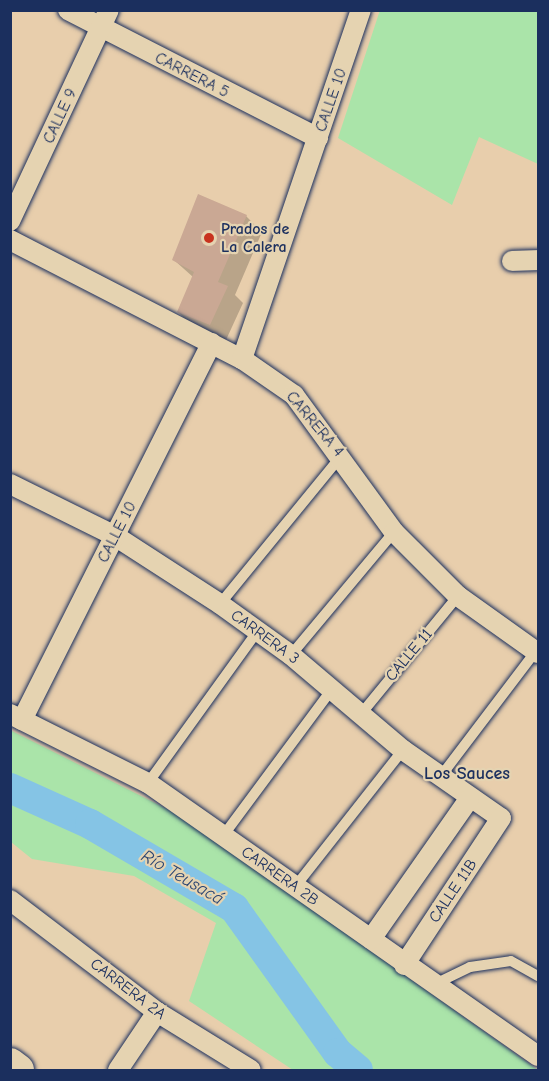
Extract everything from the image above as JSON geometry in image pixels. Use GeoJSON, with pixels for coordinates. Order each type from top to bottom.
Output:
{"type":"FeatureCollection","features":[{"type":"Feature","properties":{"kind":"main road"},"geometry":{"type":"LineString","coordinates":[[10,1064],[18,1071]]}},
{"type":"Feature","properties":{"kind":"street","name":"CARRERA 5"},"geometry":{"type":"LineString","coordinates":[[68,10],[104,19],[318,138]]}},
{"type":"Feature","properties":{"kind":"street","name":"CALLE 10"},"geometry":{"type":"LineString","coordinates":[[242,359],[361,10]]}},
{"type":"Feature","properties":{"kind":"street","name":"CALLE 9"},"geometry":{"type":"LineString","coordinates":[[10,221],[104,19]]}},
{"type":"Feature","properties":{"kind":"street","name":"CARRERA 4"},"geometry":{"type":"LineString","coordinates":[[10,240],[242,359],[294,395],[342,455],[394,532],[458,596],[537,652]]}},
{"type":"Feature","properties":{"kind":"street"},"geometry":{"type":"LineString","coordinates":[[512,261],[538,260]]}},
{"type":"Feature","properties":{"kind":"street","name":"CALLE 10"},"geometry":{"type":"LineString","coordinates":[[16,717],[115,536],[212,343]]}},
{"type":"Feature","properties":{"kind":"street","name":"CARRERA 3"},"geometry":{"type":"LineString","coordinates":[[10,484],[115,536],[220,604],[291,655],[404,750],[469,799],[501,818]]}},
{"type":"Feature","properties":{"kind":"street","name":"CARRERA 2B"},"geometry":{"type":"LineString","coordinates":[[16,717],[148,783],[404,965],[538,1056]]}},
{"type":"Feature","properties":{"kind":"street"},"geometry":{"type":"LineString","coordinates":[[370,939],[469,799]]}},
{"type":"Feature","properties":{"kind":"street","name":"CALLE 11B"},"geometry":{"type":"LineString","coordinates":[[404,965],[501,818]]}},
{"type":"Feature","properties":{"kind":"street","name":"CARRERA 2A"},"geometry":{"type":"LineString","coordinates":[[10,900],[157,1012],[251,1071]]}},
{"type":"Feature","properties":{"kind":"street"},"geometry":{"type":"LineString","coordinates":[[118,1071],[157,1012]]}},
{"type":"Feature","properties":{"kind":"lane"},"geometry":{"type":"LineString","coordinates":[[220,604],[342,455]]}},
{"type":"Feature","properties":{"kind":"lane"},"geometry":{"type":"LineString","coordinates":[[291,655],[394,532]]}},
{"type":"Feature","properties":{"kind":"lane","name":"CALLE 11"},"geometry":{"type":"LineString","coordinates":[[361,714],[458,596]]}},
{"type":"Feature","properties":{"kind":"lane"},"geometry":{"type":"LineString","coordinates":[[148,783],[257,632]]}},
{"type":"Feature","properties":{"kind":"lane"},"geometry":{"type":"LineString","coordinates":[[441,776],[537,652]]}},
{"type":"Feature","properties":{"kind":"lane"},"geometry":{"type":"LineString","coordinates":[[223,836],[332,689]]}},
{"type":"Feature","properties":{"kind":"lane"},"geometry":{"type":"LineString","coordinates":[[295,887],[404,750]]}},
{"type":"Feature","properties":{"kind":"lane"},"geometry":{"type":"LineString","coordinates":[[435,984],[470,967],[511,961],[538,976]]}},
{"type":"Feature","properties":{"kind":"green space"},"geometry":{"type":"Polygon","coordinates":[[[380,10],[538,11],[538,164],[479,137],[452,205],[338,138],[380,10]]]}},
{"type":"Feature","properties":{"kind":"green space"},"geometry":{"type":"Polygon","coordinates":[[[10,730],[181,816],[538,1070],[293,1070],[189,1001],[216,923],[134,876],[32,859],[11,842],[10,730]]]}},
{"type":"Feature","properties":{"kind":"building","name":"Prados de La Calera"},"geometry":{"type":"Polygon","coordinates":[[[198,194],[247,215],[218,282],[228,286],[210,325],[177,312],[194,272],[172,260],[198,194]]]}},
{"type":"Feature","properties":{"kind":"waterway","name":"Río Teusacá"},"geometry":{"type":"LineString","coordinates":[[10,788],[90,824],[234,908],[338,1053],[358,1070]]}},
{"type":"Feature","properties":{"kind":"place","name":"Prados de La Calera"},"geometry":{"type":"Point","coordinates":[209,238]}},
{"type":"Feature","properties":{"kind":"district","name":"Los Sauces"},"geometry":{"type":"Point","coordinates":[467,774]}}]}
